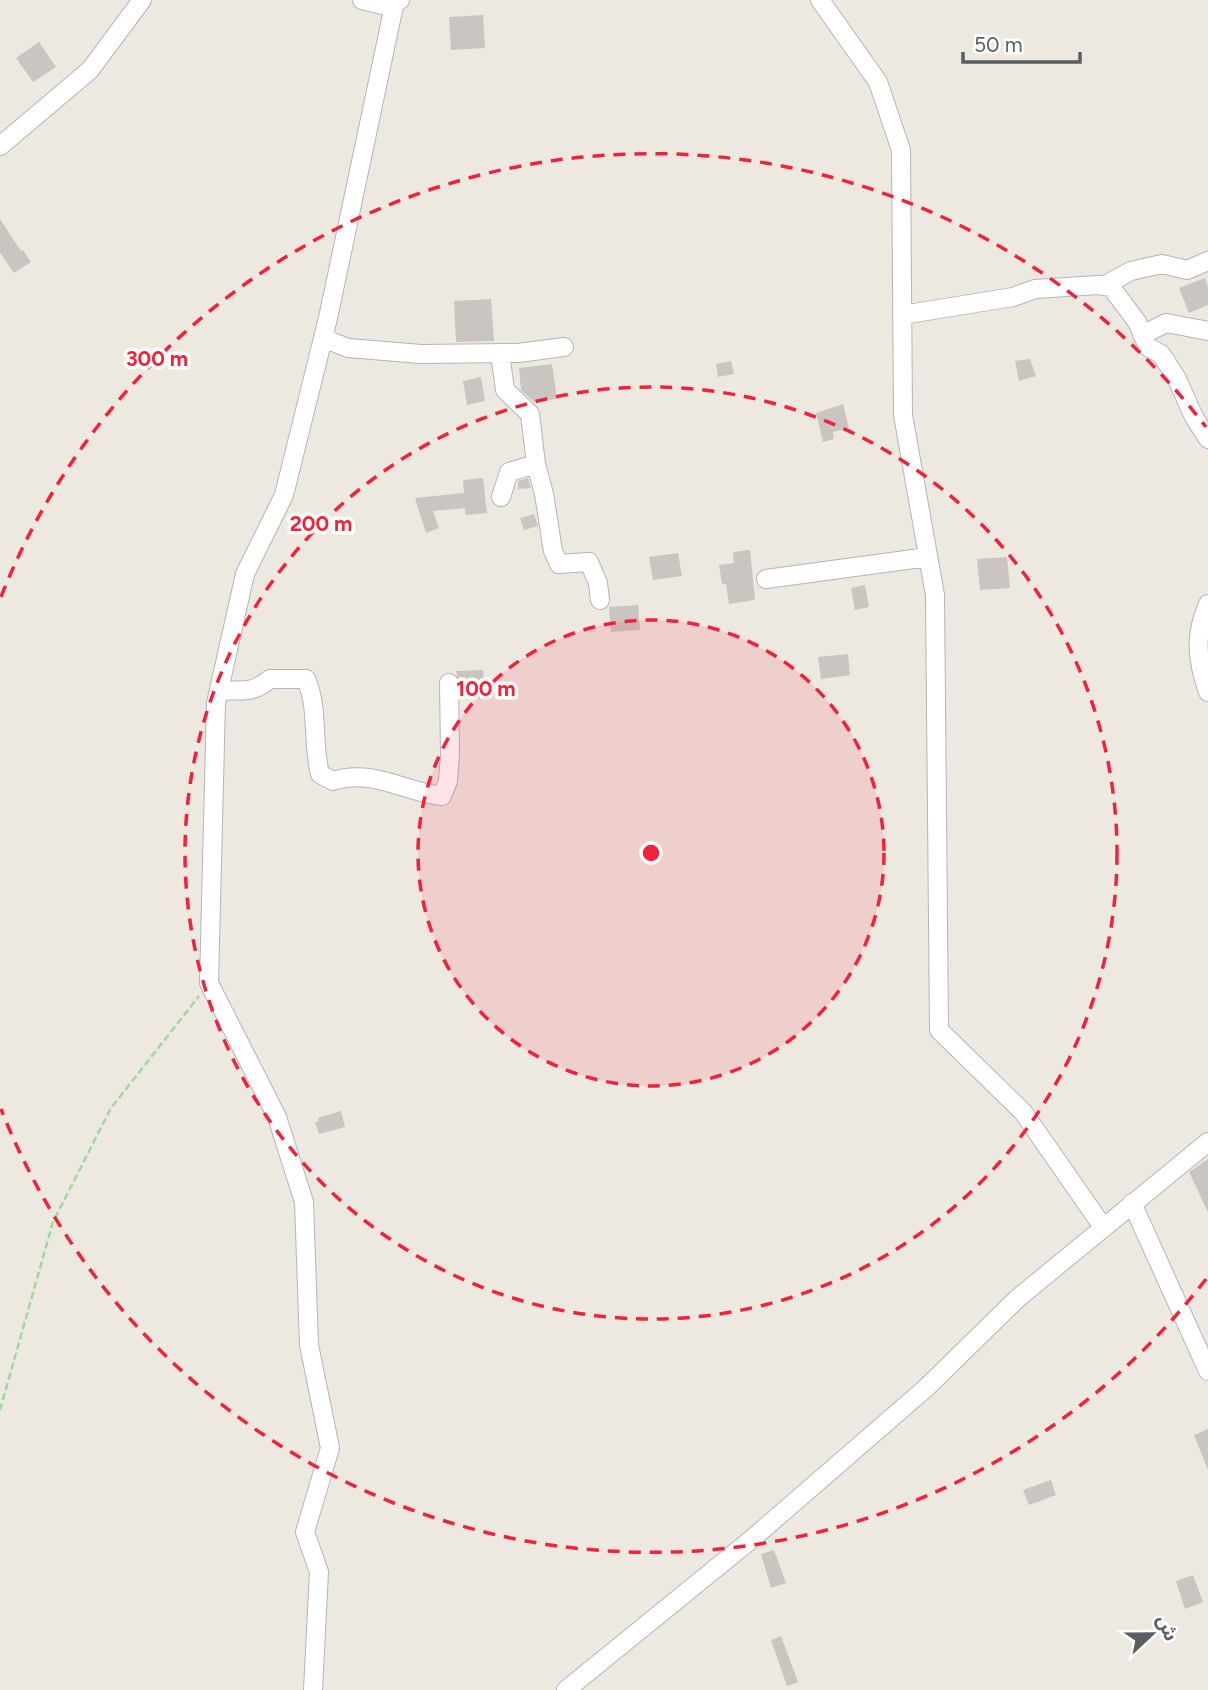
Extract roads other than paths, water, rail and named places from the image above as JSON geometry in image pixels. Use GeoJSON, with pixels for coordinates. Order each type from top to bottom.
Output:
{"type":"FeatureCollection","features":[{"type":"Feature","properties":{"kind":"street"},"geometry":{"type":"LineString","coordinates":[[0,146],[90,70],[142,0]]}},
{"type":"Feature","properties":{"kind":"street"},"geometry":{"type":"LineString","coordinates":[[313,1690],[319,1572],[305,1532],[330,1448],[309,1345],[304,1202],[277,1117],[209,983],[216,703],[245,574],[284,495],[323,338],[397,1],[382,5],[362,0]]}},
{"type":"Feature","properties":{"kind":"street"},"geometry":{"type":"LineString","coordinates":[[820,0],[878,82],[901,150],[903,415],[935,596],[939,1030],[1023,1112],[1103,1227]]}},
{"type":"Feature","properties":{"kind":"street"},"geometry":{"type":"LineString","coordinates":[[1103,286],[1131,271],[1162,264],[1187,270],[1208,261]]}},
{"type":"Feature","properties":{"kind":"street"},"geometry":{"type":"LineString","coordinates":[[902,315],[1013,297],[1035,289],[1111,286],[1137,322],[1148,347],[1161,354],[1176,377],[1194,417],[1208,439]]}},
{"type":"Feature","properties":{"kind":"street"},"geometry":{"type":"LineString","coordinates":[[1142,335],[1166,323],[1208,331]]}},
{"type":"Feature","properties":{"kind":"street"},"geometry":{"type":"LineString","coordinates":[[323,338],[348,348],[375,352],[453,355],[564,347]]}},
{"type":"Feature","properties":{"kind":"street"},"geometry":{"type":"LineString","coordinates":[[500,353],[505,390],[530,414],[536,464],[556,558],[559,564],[590,562],[598,583],[600,600]]}},
{"type":"Feature","properties":{"kind":"street"},"geometry":{"type":"LineString","coordinates":[[501,497],[509,472],[536,464]]}},
{"type":"Feature","properties":{"kind":"street"},"geometry":{"type":"LineString","coordinates":[[766,579],[928,557]]}},
{"type":"Feature","properties":{"kind":"street"},"geometry":{"type":"LineString","coordinates":[[1208,604],[1201,619],[1197,652],[1208,692]]}},
{"type":"Feature","properties":{"kind":"street"},"geometry":{"type":"LineString","coordinates":[[219,691],[246,692],[259,688],[270,679],[306,679],[311,691],[316,757],[320,774],[333,781],[345,777],[382,779],[422,794],[442,796],[447,781],[450,754],[449,684]]}},
{"type":"Feature","properties":{"kind":"street"},"geometry":{"type":"LineString","coordinates":[[566,1690],[753,1538],[926,1388],[1018,1298],[1208,1142]]}},
{"type":"Feature","properties":{"kind":"street"},"geometry":{"type":"LineString","coordinates":[[1132,1203],[1208,1371]]}}]}
